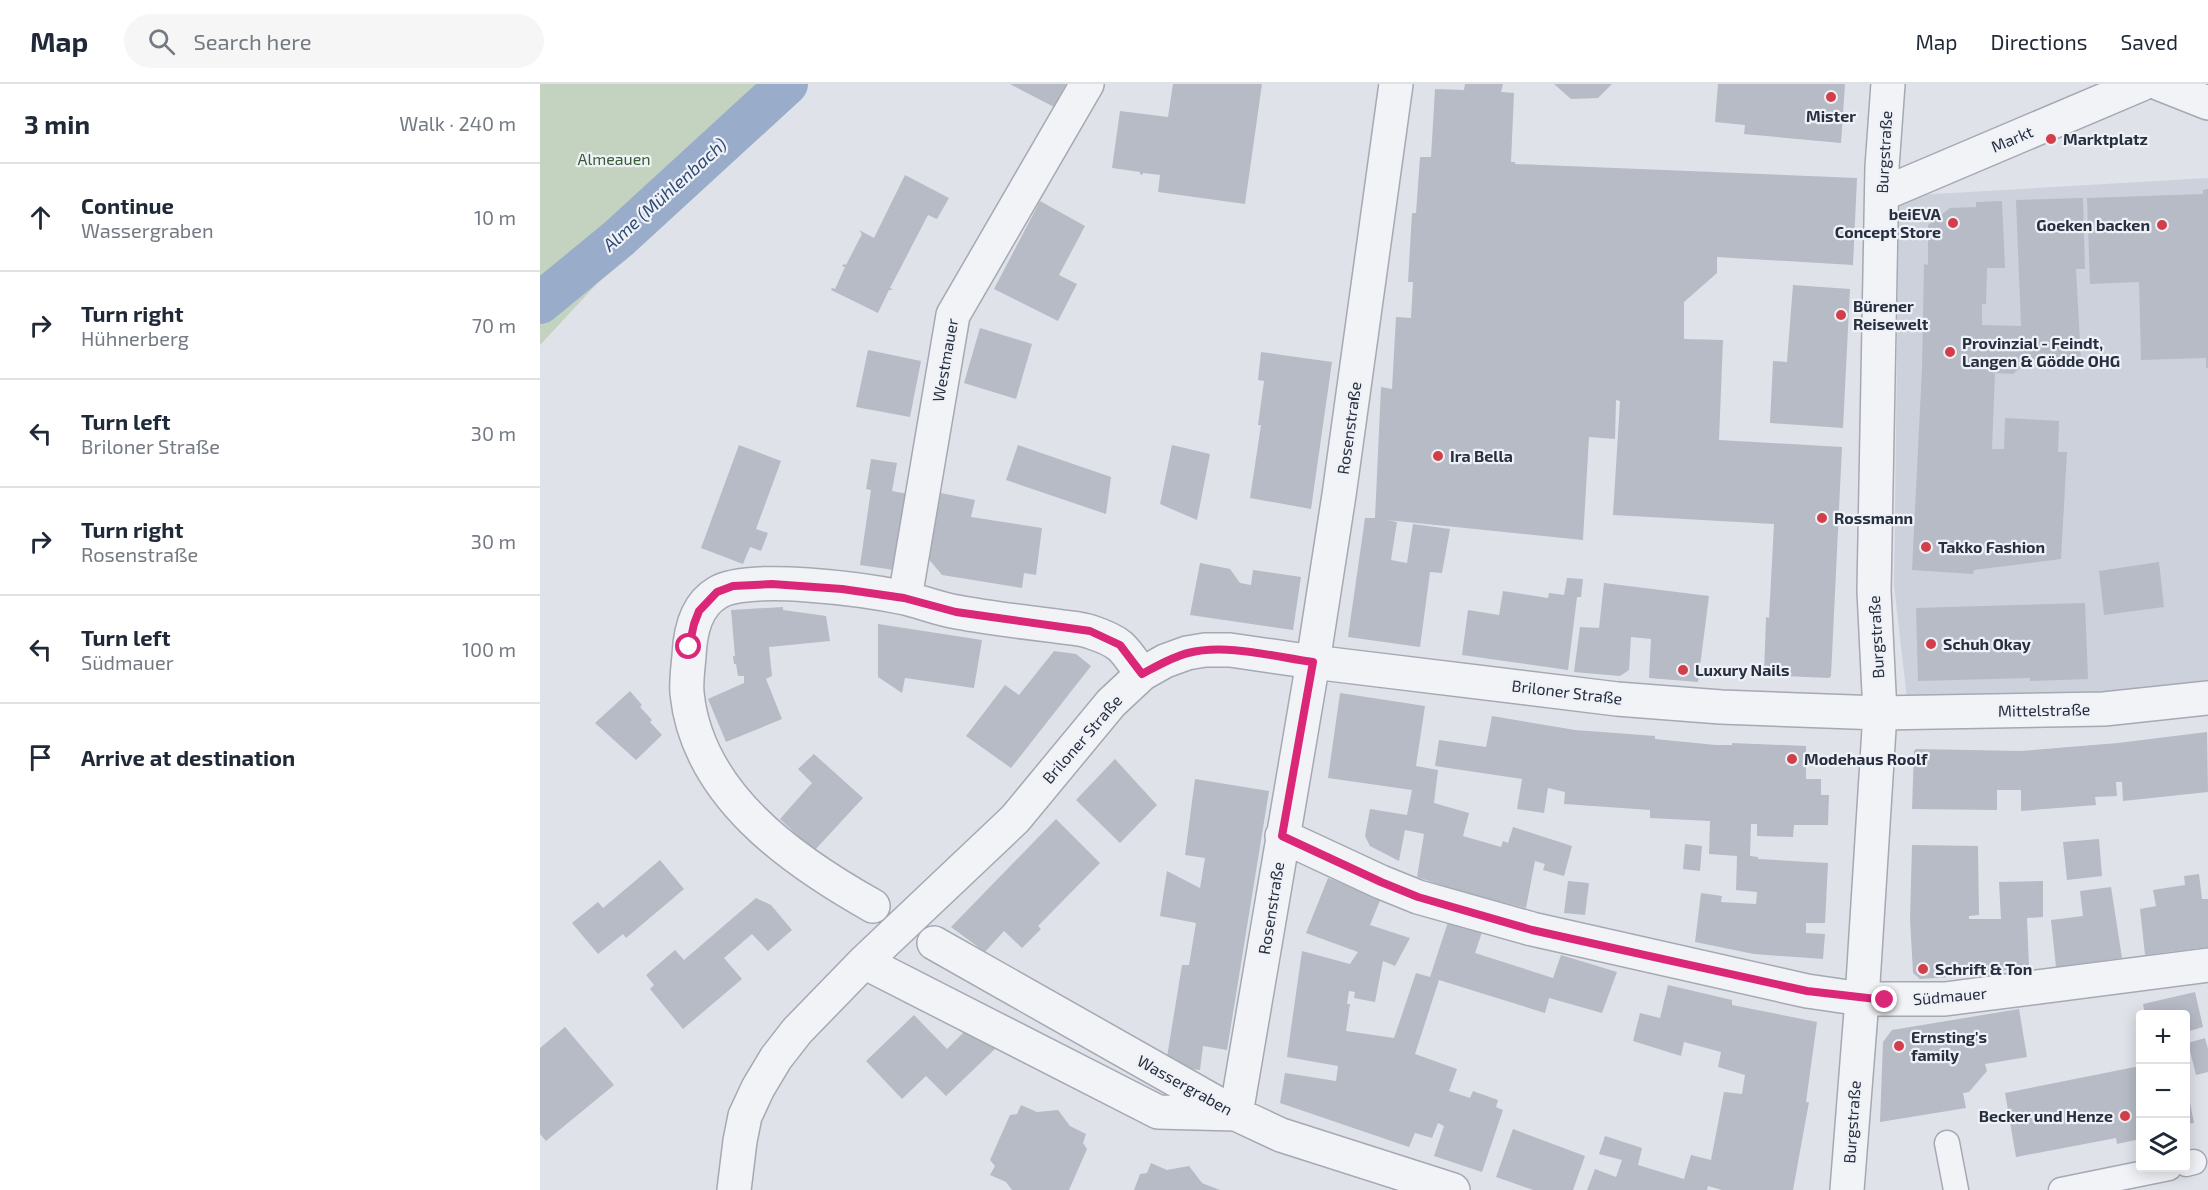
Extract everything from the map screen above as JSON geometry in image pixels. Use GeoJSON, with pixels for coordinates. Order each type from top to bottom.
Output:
{"type":"FeatureCollection","features":[{"type":"Feature","properties":{"kind":"street","name":"Westmauer"},"geometry":{"type":"LineString","coordinates":[[904,598],[952,315],[1087,84]]}},
{"type":"Feature","properties":{"kind":"street","name":"Rosenstraße"},"geometry":{"type":"LineString","coordinates":[[1236,1114],[1339,495],[1396,84]]}},
{"type":"Feature","properties":{"kind":"street","name":"Burgstraße"},"geometry":{"type":"LineString","coordinates":[[1847,1190],[1880,713],[1874,591],[1882,190],[1887,84]]}},
{"type":"Feature","properties":{"kind":"street","name":"Markt"},"geometry":{"type":"LineString","coordinates":[[1882,190],[1892,190],[2142,84]]}},
{"type":"Feature","properties":{"kind":"street"},"geometry":{"type":"LineString","coordinates":[[2160,84],[2208,103]]}},
{"type":"Feature","properties":{"kind":"street"},"geometry":{"type":"LineString","coordinates":[[873,906],[834,884],[793,856],[722,786],[705,757],[692,720],[687,691],[689,647],[699,611],[717,592],[733,586],[772,584],[842,589],[904,598],[956,612],[1090,631],[1120,645],[1142,674]]}},
{"type":"Feature","properties":{"kind":"street","name":"Briloner Straße"},"geometry":{"type":"LineString","coordinates":[[734,1190],[746,1116],[758,1088],[776,1058],[797,1031],[864,962],[1015,819],[1111,703],[1142,674],[1165,662],[1187,653],[1230,650],[1617,699],[1721,707],[1880,713]]}},
{"type":"Feature","properties":{"kind":"street","name":"Mittelstraße"},"geometry":{"type":"LineString","coordinates":[[1880,713],[2104,709],[2208,698]]}},
{"type":"Feature","properties":{"kind":"street","name":"Südmauer"},"geometry":{"type":"LineString","coordinates":[[1282,836],[1418,897],[1532,930],[1807,991],[1862,999],[1945,999],[2208,965]]}},
{"type":"Feature","properties":{"kind":"street","name":"Wassergraben"},"geometry":{"type":"LineString","coordinates":[[934,943],[1236,1114],[1281,1135],[1453,1190]]}},
{"type":"Feature","properties":{"kind":"street"},"geometry":{"type":"LineString","coordinates":[[864,962],[1158,1112],[1236,1114]]}},
{"type":"Feature","properties":{"kind":"lane"},"geometry":{"type":"LineString","coordinates":[[1947,1143],[1956,1190]]}},
{"type":"Feature","properties":{"kind":"lane"},"geometry":{"type":"LineString","coordinates":[[2061,1190],[2146,1172]]}},
{"type":"Feature","properties":{"kind":"shaded area"},"geometry":{"type":"Polygon","coordinates":[[[2208,178],[2208,682],[2106,694],[1907,699],[1894,585],[1899,196],[2208,178]]]}},
{"type":"Feature","properties":{"kind":"green space","name":"Almeauen"},"geometry":{"type":"Polygon","coordinates":[[[540,84],[783,84],[540,345],[540,84]]]}},
{"type":"Feature","properties":{"kind":"building"},"geometry":{"type":"Polygon","coordinates":[[[1010,84],[1066,84],[1054,107],[1010,84]]]}},
{"type":"Feature","properties":{"kind":"building"},"geometry":{"type":"Polygon","coordinates":[[[1173,84],[1262,84],[1245,204],[1158,192],[1160,175],[1143,173],[1142,175],[1140,172],[1112,168],[1120,111],[1168,117],[1173,84]]]}},
{"type":"Feature","properties":{"kind":"building"},"geometry":{"type":"Polygon","coordinates":[[[1465,84],[1503,84],[1501,92],[1514,93],[1511,162],[1515,164],[1857,178],[1853,265],[1717,257],[1717,273],[1684,302],[1684,339],[1723,340],[1719,440],[1842,447],[1831,676],[1829,678],[1764,675],[1766,617],[1769,618],[1774,524],[1613,515],[1620,401],[1616,400],[1615,439],[1589,437],[1583,540],[1387,520],[1397,522],[1391,560],[1407,563],[1413,524],[1450,529],[1442,573],[1430,572],[1420,647],[1348,637],[1365,518],[1375,518],[1381,387],[1392,389],[1396,317],[1411,318],[1413,282],[1408,282],[1412,213],[1416,213],[1420,157],[1431,157],[1435,89],[1464,90],[1465,84]]]}},
{"type":"Feature","properties":{"kind":"building"},"geometry":{"type":"Polygon","coordinates":[[[1554,84],[1612,84],[1598,98],[1571,99],[1554,84]]]}},
{"type":"Feature","properties":{"kind":"building"},"geometry":{"type":"Polygon","coordinates":[[[1718,84],[1845,84],[1841,143],[1744,134],[1745,125],[1715,122],[1718,84]]]}},
{"type":"Feature","properties":{"kind":"building"},"geometry":{"type":"Polygon","coordinates":[[[905,175],[949,198],[937,219],[928,215],[890,288],[893,290],[889,290],[878,313],[831,290],[835,289],[845,267],[842,266],[846,265],[862,234],[859,230],[874,238],[905,175]]]}},
{"type":"Feature","properties":{"kind":"building"},"geometry":{"type":"Polygon","coordinates":[[[2208,189],[2208,368],[2206,368],[2206,358],[2141,360],[2139,282],[2090,284],[2087,198],[2203,194],[2203,190],[2208,189]]]}},
{"type":"Feature","properties":{"kind":"building"},"geometry":{"type":"Polygon","coordinates":[[[2083,198],[2085,269],[2076,269],[2081,360],[2022,360],[2022,366],[2013,374],[1995,373],[1992,449],[2004,449],[2005,418],[2059,421],[2058,452],[2067,452],[2061,559],[1974,570],[1973,574],[1912,570],[1922,369],[1924,264],[1928,265],[1928,225],[1950,208],[1976,207],[1976,202],[2002,201],[2005,268],[1987,268],[1986,304],[1982,304],[1982,325],[2021,326],[2016,200],[2083,198]]]}},
{"type":"Feature","properties":{"kind":"building"},"geometry":{"type":"Polygon","coordinates":[[[1040,201],[1085,226],[1059,275],[1077,284],[1058,321],[994,289],[1040,201]]]}},
{"type":"Feature","properties":{"kind":"building"},"geometry":{"type":"Polygon","coordinates":[[[1793,285],[1850,289],[1843,428],[1770,423],[1773,361],[1787,362],[1793,285]]]}},
{"type":"Feature","properties":{"kind":"building"},"geometry":{"type":"Polygon","coordinates":[[[980,328],[1032,344],[1016,399],[964,383],[980,328]]]}},
{"type":"Feature","properties":{"kind":"building"},"geometry":{"type":"Polygon","coordinates":[[[868,350],[921,361],[910,417],[856,407],[868,350]]]}},
{"type":"Feature","properties":{"kind":"building"},"geometry":{"type":"Polygon","coordinates":[[[1261,352],[1332,362],[1311,509],[1250,498],[1261,425],[1258,425],[1264,381],[1258,380],[1261,352]]]}},
{"type":"Feature","properties":{"kind":"building"},"geometry":{"type":"Polygon","coordinates":[[[739,445],[781,461],[756,529],[768,533],[761,551],[750,547],[743,564],[701,548],[739,445]]]}},
{"type":"Feature","properties":{"kind":"building"},"geometry":{"type":"Polygon","coordinates":[[[1018,445],[1111,477],[1106,514],[1006,480],[1018,445]]]}},
{"type":"Feature","properties":{"kind":"building"},"geometry":{"type":"Polygon","coordinates":[[[1172,445],[1210,454],[1197,520],[1160,504],[1172,445]]]}},
{"type":"Feature","properties":{"kind":"building"},"geometry":{"type":"Polygon","coordinates":[[[871,459],[897,463],[892,491],[908,494],[894,570],[860,565],[871,490],[866,489],[871,459]]]}},
{"type":"Feature","properties":{"kind":"building"},"geometry":{"type":"Polygon","coordinates":[[[941,493],[975,500],[971,517],[1042,528],[1036,575],[1024,573],[1022,588],[942,575],[927,557],[941,493]]]}},
{"type":"Feature","properties":{"kind":"building"},"geometry":{"type":"Polygon","coordinates":[[[2159,562],[2164,607],[2104,615],[2099,571],[2159,562]]]}},
{"type":"Feature","properties":{"kind":"building"},"geometry":{"type":"Polygon","coordinates":[[[1200,563],[1230,569],[1240,583],[1251,585],[1253,570],[1301,577],[1293,630],[1190,615],[1200,563]]]}},
{"type":"Feature","properties":{"kind":"building"},"geometry":{"type":"Polygon","coordinates":[[[1567,578],[1583,579],[1581,597],[1577,597],[1568,670],[1462,655],[1468,610],[1499,615],[1503,591],[1548,598],[1549,593],[1564,595],[1567,578]]]}},
{"type":"Feature","properties":{"kind":"building"},"geometry":{"type":"Polygon","coordinates":[[[1604,583],[1709,596],[1698,682],[1649,678],[1651,639],[1631,637],[1629,670],[1620,676],[1574,672],[1580,627],[1599,628],[1604,583]]]}},
{"type":"Feature","properties":{"kind":"building"},"geometry":{"type":"Polygon","coordinates":[[[2085,603],[2088,679],[1918,681],[1916,608],[2085,603]]]}},
{"type":"Feature","properties":{"kind":"building"},"geometry":{"type":"Polygon","coordinates":[[[783,607],[783,610],[826,616],[830,641],[769,647],[772,676],[766,679],[782,719],[726,742],[708,699],[744,683],[744,676],[738,676],[736,664],[734,664],[731,610],[783,607]]]}},
{"type":"Feature","properties":{"kind":"building"},"geometry":{"type":"Polygon","coordinates":[[[878,624],[982,640],[974,688],[905,678],[902,693],[878,677],[878,624]]]}},
{"type":"Feature","properties":{"kind":"building"},"geometry":{"type":"Polygon","coordinates":[[[1054,651],[1076,654],[1091,666],[1011,768],[966,736],[1005,685],[1019,695],[1054,651]]]}},
{"type":"Feature","properties":{"kind":"building"},"geometry":{"type":"Polygon","coordinates":[[[630,691],[652,720],[650,722],[662,735],[636,760],[595,723],[630,691]]]}},
{"type":"Feature","properties":{"kind":"building"},"geometry":{"type":"Polygon","coordinates":[[[1340,693],[1425,706],[1416,766],[1438,770],[1434,803],[1469,813],[1463,836],[1501,847],[1503,841],[1508,843],[1513,827],[1572,846],[1564,876],[1543,870],[1545,864],[1535,861],[1526,908],[1452,889],[1417,877],[1424,834],[1405,830],[1399,861],[1370,846],[1365,836],[1370,809],[1407,815],[1412,790],[1328,778],[1340,693]]]}},
{"type":"Feature","properties":{"kind":"building"},"geometry":{"type":"Polygon","coordinates":[[[1492,716],[1575,730],[1655,736],[1655,739],[1716,745],[1732,745],[1732,743],[1806,746],[1806,779],[1821,779],[1821,795],[1829,795],[1828,825],[1794,825],[1793,837],[1757,836],[1757,824],[1751,824],[1750,856],[1758,857],[1758,859],[1828,863],[1825,923],[1806,923],[1806,933],[1825,934],[1823,959],[1754,954],[1695,942],[1701,893],[1722,896],[1721,902],[1756,904],[1757,892],[1736,890],[1737,856],[1709,854],[1710,821],[1650,818],[1650,810],[1564,804],[1565,792],[1548,788],[1544,813],[1517,809],[1522,779],[1435,766],[1439,740],[1486,747],[1492,716]]]}},
{"type":"Feature","properties":{"kind":"building"},"geometry":{"type":"Polygon","coordinates":[[[2207,732],[2208,792],[2123,801],[2122,782],[2116,782],[2117,796],[2095,797],[2096,805],[2021,811],[2021,790],[1997,790],[1997,810],[1912,809],[1914,751],[1916,749],[2021,751],[2118,743],[2207,732]]]}},
{"type":"Feature","properties":{"kind":"building"},"geometry":{"type":"Polygon","coordinates":[[[814,754],[863,798],[814,851],[780,819],[812,783],[798,769],[814,754]]]}},
{"type":"Feature","properties":{"kind":"building"},"geometry":{"type":"Polygon","coordinates":[[[1115,759],[1157,805],[1120,843],[1076,800],[1115,759]]]}},
{"type":"Feature","properties":{"kind":"building"},"geometry":{"type":"Polygon","coordinates":[[[1195,779],[1269,791],[1227,1050],[1203,1046],[1200,1070],[1184,1068],[1167,1057],[1182,965],[1189,965],[1196,923],[1160,916],[1167,871],[1200,888],[1205,858],[1185,855],[1195,779]]]}},
{"type":"Feature","properties":{"kind":"building"},"geometry":{"type":"Polygon","coordinates":[[[1056,819],[1100,863],[1038,926],[1041,929],[1022,948],[1004,931],[985,952],[951,927],[1056,819]]]}},
{"type":"Feature","properties":{"kind":"building"},"geometry":{"type":"Polygon","coordinates":[[[2099,839],[2102,876],[2067,880],[2063,842],[2099,839]]]}},
{"type":"Feature","properties":{"kind":"building"},"geometry":{"type":"Polygon","coordinates":[[[1685,844],[1702,846],[1700,871],[1683,869],[1685,844]]]}},
{"type":"Feature","properties":{"kind":"building"},"geometry":{"type":"Polygon","coordinates":[[[1912,845],[1978,846],[1979,915],[1969,916],[1969,919],[2001,919],[1999,882],[2043,881],[2043,917],[2027,918],[2029,967],[1999,971],[2000,974],[1920,979],[1913,973],[1910,919],[1912,845]]]}},
{"type":"Feature","properties":{"kind":"building"},"geometry":{"type":"Polygon","coordinates":[[[660,860],[684,889],[626,938],[623,934],[598,954],[572,923],[598,902],[603,908],[660,860]]]}},
{"type":"Feature","properties":{"kind":"building"},"geometry":{"type":"Polygon","coordinates":[[[2199,874],[2202,899],[2208,899],[2208,947],[2145,955],[2140,909],[2156,906],[2153,890],[2185,885],[2184,876],[2199,874]]]}},
{"type":"Feature","properties":{"kind":"building"},"geometry":{"type":"Polygon","coordinates":[[[1328,878],[1381,898],[1370,925],[1410,938],[1395,966],[1383,961],[1375,1002],[1354,998],[1355,992],[1349,991],[1347,1004],[1350,1004],[1346,1031],[1394,1038],[1416,973],[1430,977],[1449,919],[1483,929],[1475,953],[1553,978],[1561,955],[1617,972],[1602,1013],[1549,998],[1545,1013],[1439,980],[1415,1054],[1457,1069],[1449,1091],[1470,1098],[1473,1091],[1498,1100],[1496,1107],[1503,1110],[1482,1172],[1434,1156],[1444,1126],[1438,1123],[1432,1138],[1415,1133],[1409,1147],[1280,1103],[1285,1073],[1336,1081],[1338,1066],[1287,1057],[1302,951],[1350,964],[1358,952],[1306,933],[1328,878]]]}},
{"type":"Feature","properties":{"kind":"building"},"geometry":{"type":"Polygon","coordinates":[[[1568,881],[1589,883],[1585,915],[1564,913],[1568,881]]]}},
{"type":"Feature","properties":{"kind":"building"},"geometry":{"type":"Polygon","coordinates":[[[2111,887],[2122,958],[2056,967],[2051,920],[2083,916],[2080,891],[2111,887]]]}},
{"type":"Feature","properties":{"kind":"building"},"geometry":{"type":"Polygon","coordinates":[[[756,898],[771,905],[792,930],[768,951],[752,934],[724,958],[742,979],[683,1029],[650,989],[654,985],[646,975],[675,950],[684,960],[756,898]]]}},
{"type":"Feature","properties":{"kind":"building"},"geometry":{"type":"Polygon","coordinates":[[[1668,985],[1732,1000],[1732,1005],[1817,1022],[1806,1102],[1809,1102],[1793,1190],[1722,1190],[1708,1186],[1707,1190],[1587,1190],[1595,1169],[1616,1177],[1622,1160],[1599,1154],[1605,1136],[1642,1148],[1638,1165],[1684,1179],[1691,1155],[1711,1160],[1724,1092],[1742,1094],[1745,1075],[1718,1067],[1721,1052],[1684,1042],[1681,1056],[1633,1041],[1640,1013],[1660,1018],[1668,985]]]}},
{"type":"Feature","properties":{"kind":"building"},"geometry":{"type":"Polygon","coordinates":[[[2195,992],[2203,1027],[2190,1031],[2190,1010],[2144,1010],[2143,1004],[2195,992]]]}},
{"type":"Feature","properties":{"kind":"building"},"geometry":{"type":"Polygon","coordinates":[[[2019,1009],[2027,1057],[1985,1064],[1987,1071],[1969,1092],[1963,1093],[1966,1108],[1880,1122],[1883,1042],[1892,1030],[2019,1009]]]}},
{"type":"Feature","properties":{"kind":"building"},"geometry":{"type":"Polygon","coordinates":[[[914,1015],[947,1049],[967,1029],[998,1046],[946,1096],[926,1076],[902,1099],[866,1061],[914,1015]]]}},
{"type":"Feature","properties":{"kind":"building"},"geometry":{"type":"Polygon","coordinates":[[[565,1027],[614,1085],[546,1141],[540,1134],[540,1048],[565,1027]]]}},
{"type":"Feature","properties":{"kind":"building"},"geometry":{"type":"Polygon","coordinates":[[[2205,1038],[2208,1049],[2208,1072],[2196,1075],[2190,1042],[2205,1038]]]}},
{"type":"Feature","properties":{"kind":"building"},"geometry":{"type":"Polygon","coordinates":[[[2136,1067],[2136,1140],[2117,1144],[2116,1138],[2016,1157],[2005,1093],[2136,1067]]]}},
{"type":"Feature","properties":{"kind":"building"},"geometry":{"type":"Polygon","coordinates":[[[2190,1102],[2194,1123],[2190,1124],[2190,1102]]]}},
{"type":"Feature","properties":{"kind":"building"},"geometry":{"type":"Polygon","coordinates":[[[1021,1105],[1037,1112],[1058,1110],[1070,1126],[1086,1134],[1083,1143],[1087,1149],[1069,1190],[1012,1190],[1006,1182],[990,1175],[995,1166],[990,1160],[1010,1115],[1017,1114],[1021,1105]]]}},
{"type":"Feature","properties":{"kind":"building"},"geometry":{"type":"Polygon","coordinates":[[[1513,1129],[1585,1156],[1573,1190],[1533,1190],[1496,1177],[1513,1129]]]}},
{"type":"Feature","properties":{"kind":"building"},"geometry":{"type":"Polygon","coordinates":[[[1151,1163],[1167,1170],[1189,1166],[1202,1183],[1220,1190],[1134,1190],[1140,1174],[1147,1173],[1151,1163]]]}},
{"type":"Feature","properties":{"kind":"waterway","name":"Alme (Mühlenbach)"},"geometry":{"type":"LineString","coordinates":[[540,303],[619,238],[787,84]]}},
{"type":"Feature","properties":{"kind":"place","name":"Mister"},"geometry":{"type":"Point","coordinates":[1831,97]}},
{"type":"Feature","properties":{"kind":"place","name":"Marktplatz"},"geometry":{"type":"Point","coordinates":[2051,139]}},
{"type":"Feature","properties":{"kind":"place","name":"beiEVA Concept Store"},"geometry":{"type":"Point","coordinates":[1953,223]}},
{"type":"Feature","properties":{"kind":"place","name":"Goeken backen"},"geometry":{"type":"Point","coordinates":[2162,225]}},
{"type":"Feature","properties":{"kind":"place","name":"Bürener Reisewelt"},"geometry":{"type":"Point","coordinates":[1841,315]}},
{"type":"Feature","properties":{"kind":"place","name":"Provinzial - Feindt, Langen & Gödde OHG"},"geometry":{"type":"Point","coordinates":[1950,352]}},
{"type":"Feature","properties":{"kind":"place","name":"Ira Bella"},"geometry":{"type":"Point","coordinates":[1438,456]}},
{"type":"Feature","properties":{"kind":"place","name":"Rossmann"},"geometry":{"type":"Point","coordinates":[1822,518]}},
{"type":"Feature","properties":{"kind":"place","name":"Takko Fashion"},"geometry":{"type":"Point","coordinates":[1926,547]}},
{"type":"Feature","properties":{"kind":"place","name":"Schuh Okay"},"geometry":{"type":"Point","coordinates":[1931,644]}},
{"type":"Feature","properties":{"kind":"place","name":"Luxury Nails"},"geometry":{"type":"Point","coordinates":[1683,670]}},
{"type":"Feature","properties":{"kind":"place","name":"Modehaus Roolf"},"geometry":{"type":"Point","coordinates":[1792,759]}},
{"type":"Feature","properties":{"kind":"place","name":"Schrift & Ton"},"geometry":{"type":"Point","coordinates":[1923,969]}},
{"type":"Feature","properties":{"kind":"place","name":"Ernsting's family"},"geometry":{"type":"Point","coordinates":[1899,1046]}},
{"type":"Feature","properties":{"kind":"place","name":"Becker und Henze"},"geometry":{"type":"Point","coordinates":[2125,1116]}},
{"type":"Feature","properties":{"kind":"route"},"geometry":{"type":"LineString","coordinates":[[689,647],[699,611],[717,592],[733,586],[772,584],[842,589],[904,598],[956,612],[1090,631],[1120,645],[1142,674],[1187,653],[1205,650],[1230,650],[1313,662],[1282,836],[1418,897],[1532,930],[1807,991],[1885,1000]]}}]}
